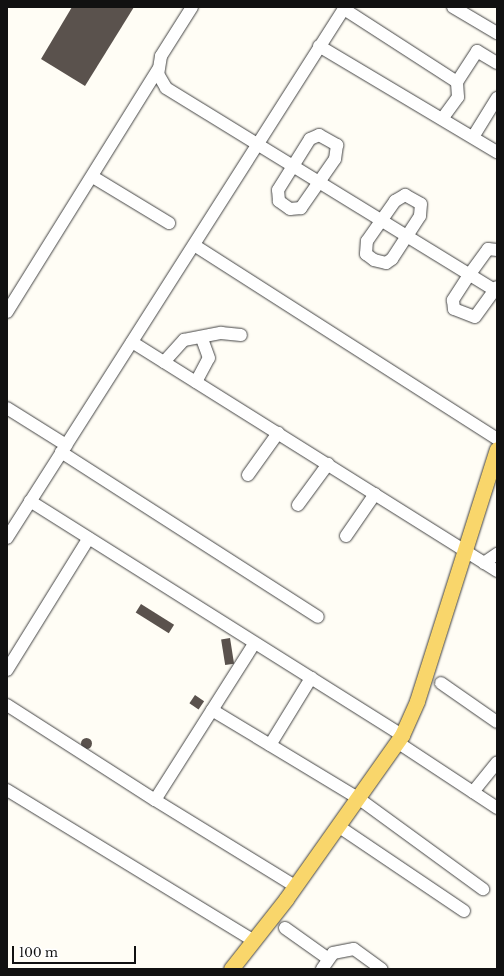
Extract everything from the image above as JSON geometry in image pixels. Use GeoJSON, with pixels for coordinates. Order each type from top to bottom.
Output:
{"type":"FeatureCollection","features":[{"type":"Feature","properties":{"kind":"main road"},"geometry":{"type":"LineString","coordinates":[[231,969],[295,886],[400,738],[417,701],[497,449]]}},
{"type":"Feature","properties":{"kind":"street"},"geometry":{"type":"LineString","coordinates":[[7,312],[158,69],[161,56],[192,7]]}},
{"type":"Feature","properties":{"kind":"street"},"geometry":{"type":"LineString","coordinates":[[453,7],[497,33]]}},
{"type":"Feature","properties":{"kind":"street"},"geometry":{"type":"LineString","coordinates":[[7,538],[344,8],[457,82]]}},
{"type":"Feature","properties":{"kind":"street"},"geometry":{"type":"LineString","coordinates":[[319,46],[497,152]]}},
{"type":"Feature","properties":{"kind":"street"},"geometry":{"type":"LineString","coordinates":[[442,119],[458,97],[457,82],[477,51],[497,63]]}},
{"type":"Feature","properties":{"kind":"street"},"geometry":{"type":"LineString","coordinates":[[158,69],[166,88],[380,222],[469,275],[496,290],[475,318],[461,314],[452,303],[469,275],[488,249],[497,250]]}},
{"type":"Feature","properties":{"kind":"street"},"geometry":{"type":"LineString","coordinates":[[473,137],[497,98]]}},
{"type":"Feature","properties":{"kind":"street"},"geometry":{"type":"LineString","coordinates":[[314,137],[333,141],[338,152],[318,184],[299,210],[284,206],[278,190],[291,166],[314,137]]}},
{"type":"Feature","properties":{"kind":"street"},"geometry":{"type":"LineString","coordinates":[[92,177],[169,223]]}},
{"type":"Feature","properties":{"kind":"street"},"geometry":{"type":"LineString","coordinates":[[400,196],[418,200],[420,216],[406,237],[389,262],[374,260],[368,256],[365,248],[380,222],[400,196]]}},
{"type":"Feature","properties":{"kind":"street"},"geometry":{"type":"LineString","coordinates":[[194,245],[497,439]]}},
{"type":"Feature","properties":{"kind":"street"},"geometry":{"type":"LineString","coordinates":[[164,362],[184,340],[202,339],[221,333],[241,335]]}},
{"type":"Feature","properties":{"kind":"street"},"geometry":{"type":"LineString","coordinates":[[196,382],[209,358],[202,339]]}},
{"type":"Feature","properties":{"kind":"street"},"geometry":{"type":"LineString","coordinates":[[132,342],[497,571]]}},
{"type":"Feature","properties":{"kind":"street"},"geometry":{"type":"LineString","coordinates":[[7,408],[64,449],[318,617]]}},
{"type":"Feature","properties":{"kind":"street"},"geometry":{"type":"LineString","coordinates":[[248,475],[278,433]]}},
{"type":"Feature","properties":{"kind":"street"},"geometry":{"type":"LineString","coordinates":[[298,504],[328,464]]}},
{"type":"Feature","properties":{"kind":"street"},"geometry":{"type":"LineString","coordinates":[[346,536],[375,494]]}},
{"type":"Feature","properties":{"kind":"street"},"geometry":{"type":"LineString","coordinates":[[30,501],[254,644],[311,678],[400,738],[497,808]]}},
{"type":"Feature","properties":{"kind":"street"},"geometry":{"type":"LineString","coordinates":[[7,670],[89,538]]}},
{"type":"Feature","properties":{"kind":"street"},"geometry":{"type":"LineString","coordinates":[[484,563],[497,554]]}},
{"type":"Feature","properties":{"kind":"street"},"geometry":{"type":"LineString","coordinates":[[155,800],[254,644]]}},
{"type":"Feature","properties":{"kind":"street"},"geometry":{"type":"LineString","coordinates":[[270,745],[311,678]]}},
{"type":"Feature","properties":{"kind":"street"},"geometry":{"type":"LineString","coordinates":[[441,683],[497,722]]}},
{"type":"Feature","properties":{"kind":"street"},"geometry":{"type":"LineString","coordinates":[[7,706],[155,800],[295,886]]}},
{"type":"Feature","properties":{"kind":"street"},"geometry":{"type":"LineString","coordinates":[[212,710],[358,798],[483,889]]}},
{"type":"Feature","properties":{"kind":"street"},"geometry":{"type":"LineString","coordinates":[[473,792],[497,762]]}},
{"type":"Feature","properties":{"kind":"street"},"geometry":{"type":"LineString","coordinates":[[7,790],[254,940]]}},
{"type":"Feature","properties":{"kind":"street"},"geometry":{"type":"LineString","coordinates":[[338,826],[464,911]]}},
{"type":"Feature","properties":{"kind":"street"},"geometry":{"type":"LineString","coordinates":[[285,928],[324,964],[333,953],[358,949],[382,969]]}},
{"type":"Feature","properties":{"kind":"building"},"geometry":{"type":"Polygon","coordinates":[[[72,7],[134,7],[85,86],[41,59],[72,7]]]}},
{"type":"Feature","properties":{"kind":"building"},"geometry":{"type":"Polygon","coordinates":[[[141,604],[174,625],[169,633],[136,612],[141,604]]]}},
{"type":"Feature","properties":{"kind":"building"},"geometry":{"type":"Polygon","coordinates":[[[230,638],[234,664],[225,665],[221,639],[230,638]]]}},
{"type":"Feature","properties":{"kind":"building"},"geometry":{"type":"Polygon","coordinates":[[[195,695],[204,701],[199,709],[189,703],[195,695]]]}},
{"type":"Feature","properties":{"kind":"building"},"geometry":{"type":"Polygon","coordinates":[[[86,737],[90,739],[92,743],[90,747],[86,749],[82,747],[80,743],[82,739],[86,737]]]}}]}
